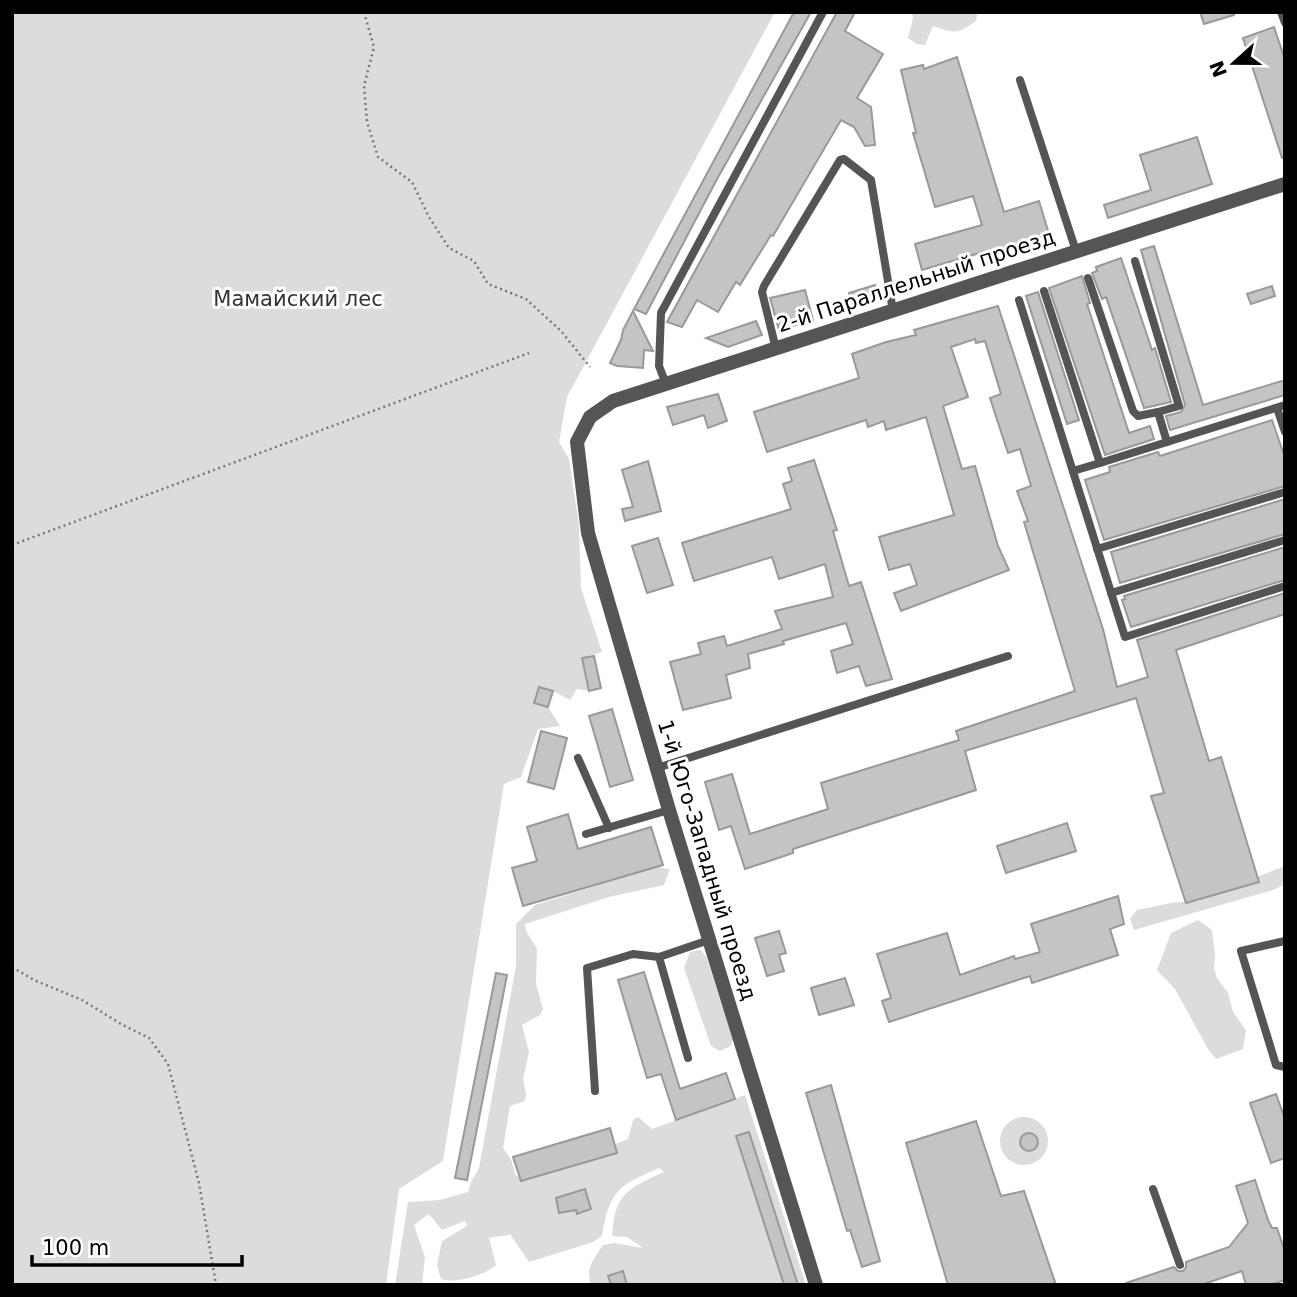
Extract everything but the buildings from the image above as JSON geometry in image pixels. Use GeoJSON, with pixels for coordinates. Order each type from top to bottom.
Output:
{"type":"FeatureCollection","features":[{"type":"Feature","properties":{"kind":"street","name":"2-й Параллельный проезд"},"geometry":{"type":"LineString","coordinates":[[577,442],[590,417],[613,401],[1285,184]]}},
{"type":"Feature","properties":{"kind":"street","name":"1-й Юго-Западный проезд"},"geometry":{"type":"LineString","coordinates":[[577,442],[589,533],[656,768],[816,1285]]}},
{"type":"Feature","properties":{"kind":"lane"},"geometry":{"type":"LineString","coordinates":[[666,384],[659,366],[661,313],[823,12]]}},
{"type":"Feature","properties":{"kind":"lane"},"geometry":{"type":"LineString","coordinates":[[1281,12],[1285,23]]}},
{"type":"Feature","properties":{"kind":"lane"},"geometry":{"type":"LineString","coordinates":[[1020,80],[1076,251]]}},
{"type":"Feature","properties":{"kind":"lane"},"geometry":{"type":"LineString","coordinates":[[776,349],[762,292],[764,286],[840,160],[844,159],[871,180],[892,311]]}},
{"type":"Feature","properties":{"kind":"lane"},"geometry":{"type":"LineString","coordinates":[[1088,278],[1133,411],[1138,416],[1179,405],[1135,261]]}},
{"type":"Feature","properties":{"kind":"lane"},"geometry":{"type":"LineString","coordinates":[[1045,291],[1100,463]]}},
{"type":"Feature","properties":{"kind":"lane"},"geometry":{"type":"LineString","coordinates":[[1019,300],[1125,637],[1285,586]]}},
{"type":"Feature","properties":{"kind":"lane"},"geometry":{"type":"LineString","coordinates":[[1073,471],[1281,406],[1285,432]]}},
{"type":"Feature","properties":{"kind":"lane"},"geometry":{"type":"LineString","coordinates":[[1158,412],[1167,442]]}},
{"type":"Feature","properties":{"kind":"lane"},"geometry":{"type":"LineString","coordinates":[[1097,549],[1285,492]]}},
{"type":"Feature","properties":{"kind":"lane"},"geometry":{"type":"LineString","coordinates":[[1111,593],[1285,540]]}},
{"type":"Feature","properties":{"kind":"lane"},"geometry":{"type":"LineString","coordinates":[[656,768],[1008,656]]}},
{"type":"Feature","properties":{"kind":"lane"},"geometry":{"type":"LineString","coordinates":[[578,758],[610,828]]}},
{"type":"Feature","properties":{"kind":"lane"},"geometry":{"type":"LineString","coordinates":[[586,834],[669,810]]}},
{"type":"Feature","properties":{"kind":"lane"},"geometry":{"type":"LineString","coordinates":[[595,1091],[587,968],[633,954],[659,957],[709,940]]}},
{"type":"Feature","properties":{"kind":"lane"},"geometry":{"type":"LineString","coordinates":[[1285,941],[1241,951],[1276,1065],[1285,1066]]}},
{"type":"Feature","properties":{"kind":"lane"},"geometry":{"type":"LineString","coordinates":[[659,957],[688,1058]]}},
{"type":"Feature","properties":{"kind":"lane"},"geometry":{"type":"LineString","coordinates":[[1153,1189],[1180,1265]]}},
{"type":"Feature","properties":{"kind":"path"},"geometry":{"type":"LineString","coordinates":[[364,12],[374,47],[364,86],[367,122],[377,157],[412,182],[429,217],[449,248],[474,261],[488,284],[526,299],[561,331],[590,367]]}},
{"type":"Feature","properties":{"kind":"path"},"geometry":{"type":"LineString","coordinates":[[12,545],[528,353]]}},
{"type":"Feature","properties":{"kind":"path"},"geometry":{"type":"LineString","coordinates":[[12,967],[34,980],[82,1000],[149,1038],[169,1064],[199,1183],[216,1285]]}},
{"type":"Feature","properties":{"kind":"green space","name":"Мамайский лес"},"geometry":{"type":"Polygon","coordinates":[[[12,12],[775,12],[567,397],[559,442],[569,459],[579,525],[581,588],[602,652],[582,658],[589,691],[577,689],[570,700],[553,691],[539,688],[535,703],[548,707],[560,726],[538,729],[521,777],[504,784],[443,1161],[399,1189],[386,1285],[12,1285],[12,12]]]}},
{"type":"Feature","properties":{"kind":"green space"},"geometry":{"type":"Polygon","coordinates":[[[912,12],[978,12],[976,21],[960,31],[933,26],[925,45],[917,44],[908,38],[912,12]]]}},
{"type":"Feature","properties":{"kind":"green space"},"geometry":{"type":"Polygon","coordinates":[[[1285,866],[1285,884],[1273,890],[1134,930],[1130,919],[1137,910],[1198,900],[1285,866]]]}},
{"type":"Feature","properties":{"kind":"green space"},"geometry":{"type":"Polygon","coordinates":[[[656,867],[670,869],[664,885],[609,897],[525,924],[526,931],[537,949],[536,984],[543,1009],[540,1015],[522,1025],[529,1052],[523,1079],[525,1101],[510,1106],[503,1148],[511,1159],[516,1176],[530,1178],[628,1139],[633,1120],[638,1117],[652,1129],[745,1095],[806,1285],[591,1285],[590,1269],[603,1245],[614,1243],[643,1248],[627,1237],[612,1236],[616,1210],[625,1194],[632,1188],[664,1172],[659,1168],[625,1185],[618,1192],[609,1208],[602,1236],[593,1242],[529,1262],[510,1234],[492,1237],[489,1238],[496,1265],[470,1278],[441,1279],[437,1265],[442,1241],[467,1226],[465,1221],[442,1230],[429,1214],[414,1225],[425,1257],[422,1285],[395,1285],[408,1202],[440,1200],[468,1192],[479,1168],[516,966],[516,924],[535,905],[656,867]]]}},
{"type":"Feature","properties":{"kind":"green space"},"geometry":{"type":"Polygon","coordinates":[[[1198,920],[1212,930],[1217,978],[1228,993],[1233,1012],[1246,1030],[1243,1049],[1216,1059],[1175,989],[1157,970],[1171,933],[1198,920]]]}},
{"type":"Feature","properties":{"kind":"green space"},"geometry":{"type":"Polygon","coordinates":[[[701,950],[707,959],[733,1040],[731,1046],[720,1051],[711,1046],[684,968],[690,952],[701,950]]]}},
{"type":"Feature","properties":{"kind":"green space"},"geometry":{"type":"Polygon","coordinates":[[[1024,1117],[1033,1118],[1041,1124],[1047,1132],[1047,1150],[1041,1158],[1033,1164],[1024,1165],[1015,1164],[1007,1158],[1001,1150],[1000,1141],[1001,1132],[1007,1124],[1015,1118],[1024,1117]]]}}]}
